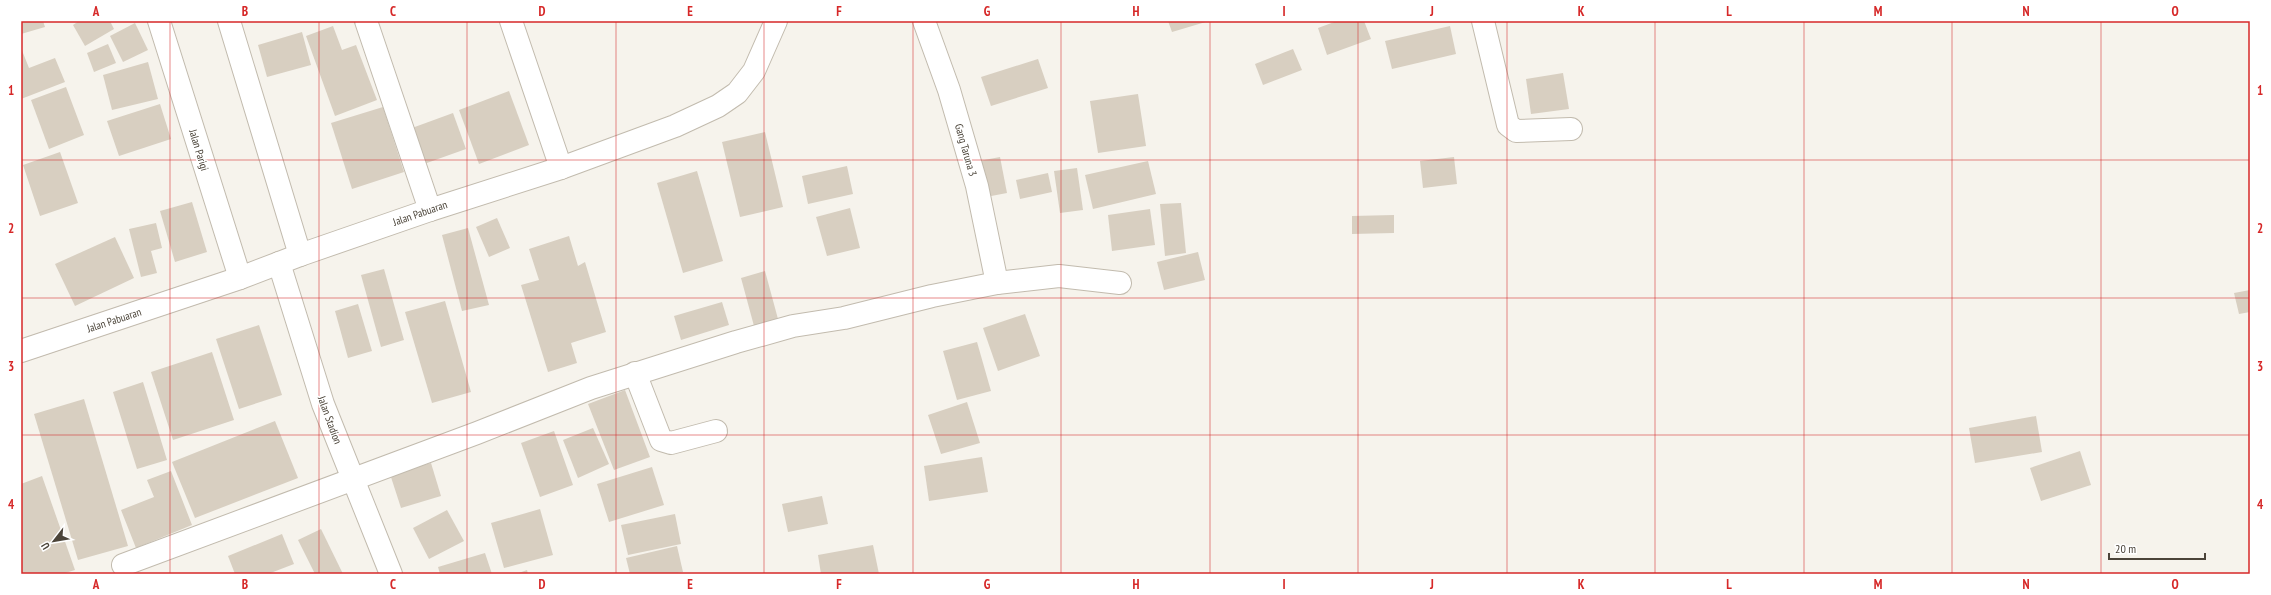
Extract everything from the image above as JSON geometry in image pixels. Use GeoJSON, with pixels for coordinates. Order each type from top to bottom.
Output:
{"type":"FeatureCollection","features":[{"type":"Feature","properties":{"kind":"street","name":"Jalan Parigi"},"geometry":{"type":"LineString","coordinates":[[159,21],[240,278]]}},
{"type":"Feature","properties":{"kind":"street"},"geometry":{"type":"LineString","coordinates":[[229,21],[300,255]]}},
{"type":"Feature","properties":{"kind":"street"},"geometry":{"type":"LineString","coordinates":[[366,21],[430,210]]}},
{"type":"Feature","properties":{"kind":"street"},"geometry":{"type":"LineString","coordinates":[[511,21],[561,168]]}},
{"type":"Feature","properties":{"kind":"street","name":"Jalan Pabuaran"},"geometry":{"type":"LineString","coordinates":[[21,351],[240,278],[300,255],[430,210],[561,168],[675,126],[718,106],[737,93],[754,71],[776,21]]}},
{"type":"Feature","properties":{"kind":"street","name":"Gang Taruna 3"},"geometry":{"type":"LineString","coordinates":[[924,21],[948,90],[977,186],[997,283]]}},
{"type":"Feature","properties":{"kind":"street"},"geometry":{"type":"LineString","coordinates":[[1483,21],[1508,126],[1516,132],[1571,129]]}},
{"type":"Feature","properties":{"kind":"street","name":"Jalan Stadion"},"geometry":{"type":"LineString","coordinates":[[279,263],[323,404],[390,574]]}},
{"type":"Feature","properties":{"kind":"street"},"geometry":{"type":"LineString","coordinates":[[123,565],[635,373],[793,326],[844,318],[932,296],[997,283],[1059,276],[1120,283]]}},
{"type":"Feature","properties":{"kind":"street"},"geometry":{"type":"LineString","coordinates":[[635,373],[661,440],[671,443],[716,431]]}},
{"type":"Feature","properties":{"kind":"building"},"geometry":{"type":"Polygon","coordinates":[[[21,21],[43,21],[45,27],[21,34],[21,21]]]}},
{"type":"Feature","properties":{"kind":"building"},"geometry":{"type":"Polygon","coordinates":[[[79,21],[110,21],[114,29],[85,46],[73,25],[79,21]]]}},
{"type":"Feature","properties":{"kind":"building"},"geometry":{"type":"Polygon","coordinates":[[[1168,21],[1209,21],[1172,32],[1168,21]]]}},
{"type":"Feature","properties":{"kind":"building"},"geometry":{"type":"Polygon","coordinates":[[[1337,21],[1364,21],[1371,39],[1327,55],[1318,28],[1337,21]]]}},
{"type":"Feature","properties":{"kind":"building"},"geometry":{"type":"Polygon","coordinates":[[[135,23],[148,50],[123,62],[110,36],[135,23]]]}},
{"type":"Feature","properties":{"kind":"building"},"geometry":{"type":"Polygon","coordinates":[[[333,26],[342,50],[356,45],[377,100],[335,116],[306,36],[333,26]]]}},
{"type":"Feature","properties":{"kind":"building"},"geometry":{"type":"Polygon","coordinates":[[[1450,26],[1456,54],[1392,69],[1385,41],[1450,26]]]}},
{"type":"Feature","properties":{"kind":"building"},"geometry":{"type":"Polygon","coordinates":[[[302,32],[311,65],[267,77],[258,45],[302,32]]]}},
{"type":"Feature","properties":{"kind":"building"},"geometry":{"type":"Polygon","coordinates":[[[108,44],[116,63],[94,72],[87,53],[108,44]]]}},
{"type":"Feature","properties":{"kind":"building"},"geometry":{"type":"Polygon","coordinates":[[[21,48],[29,68],[55,58],[65,82],[21,99],[21,48]]]}},
{"type":"Feature","properties":{"kind":"building"},"geometry":{"type":"Polygon","coordinates":[[[1293,49],[1302,70],[1263,85],[1255,64],[1293,49]]]}},
{"type":"Feature","properties":{"kind":"building"},"geometry":{"type":"Polygon","coordinates":[[[1038,59],[1048,88],[991,106],[981,77],[1038,59]]]}},
{"type":"Feature","properties":{"kind":"building"},"geometry":{"type":"Polygon","coordinates":[[[148,62],[158,99],[112,110],[103,75],[148,62]]]}},
{"type":"Feature","properties":{"kind":"building"},"geometry":{"type":"Polygon","coordinates":[[[1563,73],[1569,109],[1531,114],[1526,79],[1563,73]]]}},
{"type":"Feature","properties":{"kind":"building"},"geometry":{"type":"Polygon","coordinates":[[[66,87],[84,135],[49,149],[31,100],[66,87]]]}},
{"type":"Feature","properties":{"kind":"building"},"geometry":{"type":"Polygon","coordinates":[[[509,91],[529,145],[479,164],[459,110],[509,91]]]}},
{"type":"Feature","properties":{"kind":"building"},"geometry":{"type":"Polygon","coordinates":[[[1138,94],[1146,146],[1098,153],[1090,101],[1138,94]]]}},
{"type":"Feature","properties":{"kind":"building"},"geometry":{"type":"Polygon","coordinates":[[[160,104],[171,139],[119,156],[107,121],[160,104]]]}},
{"type":"Feature","properties":{"kind":"building"},"geometry":{"type":"Polygon","coordinates":[[[383,107],[404,172],[352,189],[331,123],[383,107]]]}},
{"type":"Feature","properties":{"kind":"building"},"geometry":{"type":"Polygon","coordinates":[[[453,113],[466,149],[424,164],[412,128],[453,113]]]}},
{"type":"Feature","properties":{"kind":"building"},"geometry":{"type":"Polygon","coordinates":[[[765,132],[783,207],[740,217],[722,142],[765,132]]]}},
{"type":"Feature","properties":{"kind":"building"},"geometry":{"type":"Polygon","coordinates":[[[60,152],[78,203],[40,216],[23,165],[60,152]]]}},
{"type":"Feature","properties":{"kind":"building"},"geometry":{"type":"Polygon","coordinates":[[[1000,157],[1007,193],[986,197],[979,161],[1000,157]]]}},
{"type":"Feature","properties":{"kind":"building"},"geometry":{"type":"Polygon","coordinates":[[[1454,157],[1457,184],[1423,188],[1420,161],[1454,157]]]}},
{"type":"Feature","properties":{"kind":"building"},"geometry":{"type":"Polygon","coordinates":[[[1148,161],[1156,194],[1093,209],[1085,175],[1148,161]]]}},
{"type":"Feature","properties":{"kind":"building"},"geometry":{"type":"Polygon","coordinates":[[[847,166],[853,194],[808,204],[802,176],[847,166]]]}},
{"type":"Feature","properties":{"kind":"building"},"geometry":{"type":"Polygon","coordinates":[[[1077,168],[1083,210],[1060,213],[1054,171],[1077,168]]]}},
{"type":"Feature","properties":{"kind":"building"},"geometry":{"type":"Polygon","coordinates":[[[697,171],[723,261],[683,273],[657,183],[697,171]]]}},
{"type":"Feature","properties":{"kind":"building"},"geometry":{"type":"Polygon","coordinates":[[[1048,173],[1052,192],[1020,199],[1016,180],[1048,173]]]}},
{"type":"Feature","properties":{"kind":"building"},"geometry":{"type":"Polygon","coordinates":[[[192,202],[207,252],[175,262],[160,211],[192,202]]]}},
{"type":"Feature","properties":{"kind":"building"},"geometry":{"type":"Polygon","coordinates":[[[1181,203],[1186,253],[1165,256],[1160,204],[1181,203]]]}},
{"type":"Feature","properties":{"kind":"building"},"geometry":{"type":"Polygon","coordinates":[[[850,208],[860,248],[827,256],[816,217],[850,208]]]}},
{"type":"Feature","properties":{"kind":"building"},"geometry":{"type":"Polygon","coordinates":[[[1150,209],[1155,245],[1112,251],[1108,215],[1150,209]]]}},
{"type":"Feature","properties":{"kind":"building"},"geometry":{"type":"Polygon","coordinates":[[[1394,215],[1394,233],[1352,234],[1352,216],[1394,215]]]}},
{"type":"Feature","properties":{"kind":"building"},"geometry":{"type":"Polygon","coordinates":[[[497,218],[510,248],[489,257],[476,227],[497,218]]]}},
{"type":"Feature","properties":{"kind":"building"},"geometry":{"type":"Polygon","coordinates":[[[156,223],[162,248],[151,251],[157,273],[141,277],[129,229],[156,223]]]}},
{"type":"Feature","properties":{"kind":"building"},"geometry":{"type":"Polygon","coordinates":[[[468,228],[489,305],[462,311],[442,235],[468,228]]]}},
{"type":"Feature","properties":{"kind":"building"},"geometry":{"type":"Polygon","coordinates":[[[569,236],[578,266],[585,262],[606,332],[571,343],[577,363],[548,372],[521,285],[539,280],[529,249],[569,236]]]}},
{"type":"Feature","properties":{"kind":"building"},"geometry":{"type":"Polygon","coordinates":[[[115,237],[134,278],[75,306],[55,264],[115,237]]]}},
{"type":"Feature","properties":{"kind":"building"},"geometry":{"type":"Polygon","coordinates":[[[1198,252],[1205,280],[1164,290],[1157,262],[1198,252]]]}},
{"type":"Feature","properties":{"kind":"building"},"geometry":{"type":"Polygon","coordinates":[[[384,269],[404,340],[381,347],[361,275],[384,269]]]}},
{"type":"Feature","properties":{"kind":"building"},"geometry":{"type":"Polygon","coordinates":[[[765,271],[778,319],[754,326],[741,278],[765,271]]]}},
{"type":"Feature","properties":{"kind":"building"},"geometry":{"type":"Polygon","coordinates":[[[2250,290],[2250,312],[2239,314],[2234,293],[2250,290]]]}},
{"type":"Feature","properties":{"kind":"building"},"geometry":{"type":"Polygon","coordinates":[[[445,301],[471,392],[432,403],[405,312],[445,301]]]}},
{"type":"Feature","properties":{"kind":"building"},"geometry":{"type":"Polygon","coordinates":[[[722,302],[729,325],[681,340],[674,316],[722,302]]]}},
{"type":"Feature","properties":{"kind":"building"},"geometry":{"type":"Polygon","coordinates":[[[358,304],[372,351],[348,358],[335,311],[358,304]]]}},
{"type":"Feature","properties":{"kind":"building"},"geometry":{"type":"Polygon","coordinates":[[[1025,314],[1040,356],[998,371],[983,328],[1025,314]]]}},
{"type":"Feature","properties":{"kind":"building"},"geometry":{"type":"Polygon","coordinates":[[[259,325],[282,395],[239,409],[216,339],[259,325]]]}},
{"type":"Feature","properties":{"kind":"building"},"geometry":{"type":"Polygon","coordinates":[[[977,342],[991,391],[957,400],[943,351],[977,342]]]}},
{"type":"Feature","properties":{"kind":"building"},"geometry":{"type":"Polygon","coordinates":[[[212,352],[234,420],[173,440],[151,372],[212,352]]]}},
{"type":"Feature","properties":{"kind":"building"},"geometry":{"type":"Polygon","coordinates":[[[143,382],[167,460],[137,469],[113,392],[143,382]]]}},
{"type":"Feature","properties":{"kind":"building"},"geometry":{"type":"Polygon","coordinates":[[[625,390],[650,457],[614,470],[588,404],[625,390]]]}},
{"type":"Feature","properties":{"kind":"building"},"geometry":{"type":"Polygon","coordinates":[[[84,399],[128,546],[78,560],[34,414],[84,399]]]}},
{"type":"Feature","properties":{"kind":"building"},"geometry":{"type":"Polygon","coordinates":[[[967,402],[980,443],[941,454],[928,415],[967,402]]]}},
{"type":"Feature","properties":{"kind":"building"},"geometry":{"type":"Polygon","coordinates":[[[2036,416],[2042,452],[1975,463],[1969,428],[2036,416]]]}},
{"type":"Feature","properties":{"kind":"building"},"geometry":{"type":"Polygon","coordinates":[[[275,421],[298,478],[195,518],[172,462],[275,421]]]}},
{"type":"Feature","properties":{"kind":"building"},"geometry":{"type":"Polygon","coordinates":[[[593,428],[609,464],[578,478],[563,440],[593,428]]]}},
{"type":"Feature","properties":{"kind":"building"},"geometry":{"type":"Polygon","coordinates":[[[554,431],[573,485],[540,497],[521,443],[554,431]]]}},
{"type":"Feature","properties":{"kind":"building"},"geometry":{"type":"Polygon","coordinates":[[[2080,451],[2091,485],[2041,501],[2030,468],[2080,451]]]}},
{"type":"Feature","properties":{"kind":"building"},"geometry":{"type":"Polygon","coordinates":[[[982,457],[988,492],[929,501],[924,466],[982,457]]]}},
{"type":"Feature","properties":{"kind":"building"},"geometry":{"type":"Polygon","coordinates":[[[431,463],[441,496],[401,508],[390,474],[431,463]]]}},
{"type":"Feature","properties":{"kind":"building"},"geometry":{"type":"Polygon","coordinates":[[[652,467],[664,505],[609,522],[597,484],[652,467]]]}},
{"type":"Feature","properties":{"kind":"building"},"geometry":{"type":"Polygon","coordinates":[[[171,471],[192,525],[136,548],[121,510],[154,497],[147,480],[171,471]]]}},
{"type":"Feature","properties":{"kind":"building"},"geometry":{"type":"Polygon","coordinates":[[[42,476],[75,570],[62,574],[21,574],[21,484],[42,476]]]}},
{"type":"Feature","properties":{"kind":"building"},"geometry":{"type":"Polygon","coordinates":[[[822,496],[828,524],[788,532],[782,504],[822,496]]]}},
{"type":"Feature","properties":{"kind":"building"},"geometry":{"type":"Polygon","coordinates":[[[540,509],[553,555],[504,568],[491,523],[540,509]]]}},
{"type":"Feature","properties":{"kind":"building"},"geometry":{"type":"Polygon","coordinates":[[[447,510],[464,541],[429,559],[413,528],[447,510]]]}},
{"type":"Feature","properties":{"kind":"building"},"geometry":{"type":"Polygon","coordinates":[[[675,514],[681,544],[628,555],[621,525],[675,514]]]}},
{"type":"Feature","properties":{"kind":"building"},"geometry":{"type":"Polygon","coordinates":[[[321,529],[343,574],[315,574],[298,540],[321,529]]]}},
{"type":"Feature","properties":{"kind":"building"},"geometry":{"type":"Polygon","coordinates":[[[282,534],[294,564],[268,574],[235,574],[228,556],[282,534]]]}},
{"type":"Feature","properties":{"kind":"building"},"geometry":{"type":"Polygon","coordinates":[[[873,545],[879,574],[821,574],[818,555],[873,545]]]}},
{"type":"Feature","properties":{"kind":"building"},"geometry":{"type":"Polygon","coordinates":[[[677,546],[683,572],[672,574],[630,574],[626,558],[677,546]]]}},
{"type":"Feature","properties":{"kind":"building"},"geometry":{"type":"Polygon","coordinates":[[[485,553],[492,574],[440,574],[438,567],[485,553]]]}},
{"type":"Feature","properties":{"kind":"building"},"geometry":{"type":"Polygon","coordinates":[[[527,570],[528,574],[516,574],[527,570]]]}}]}
